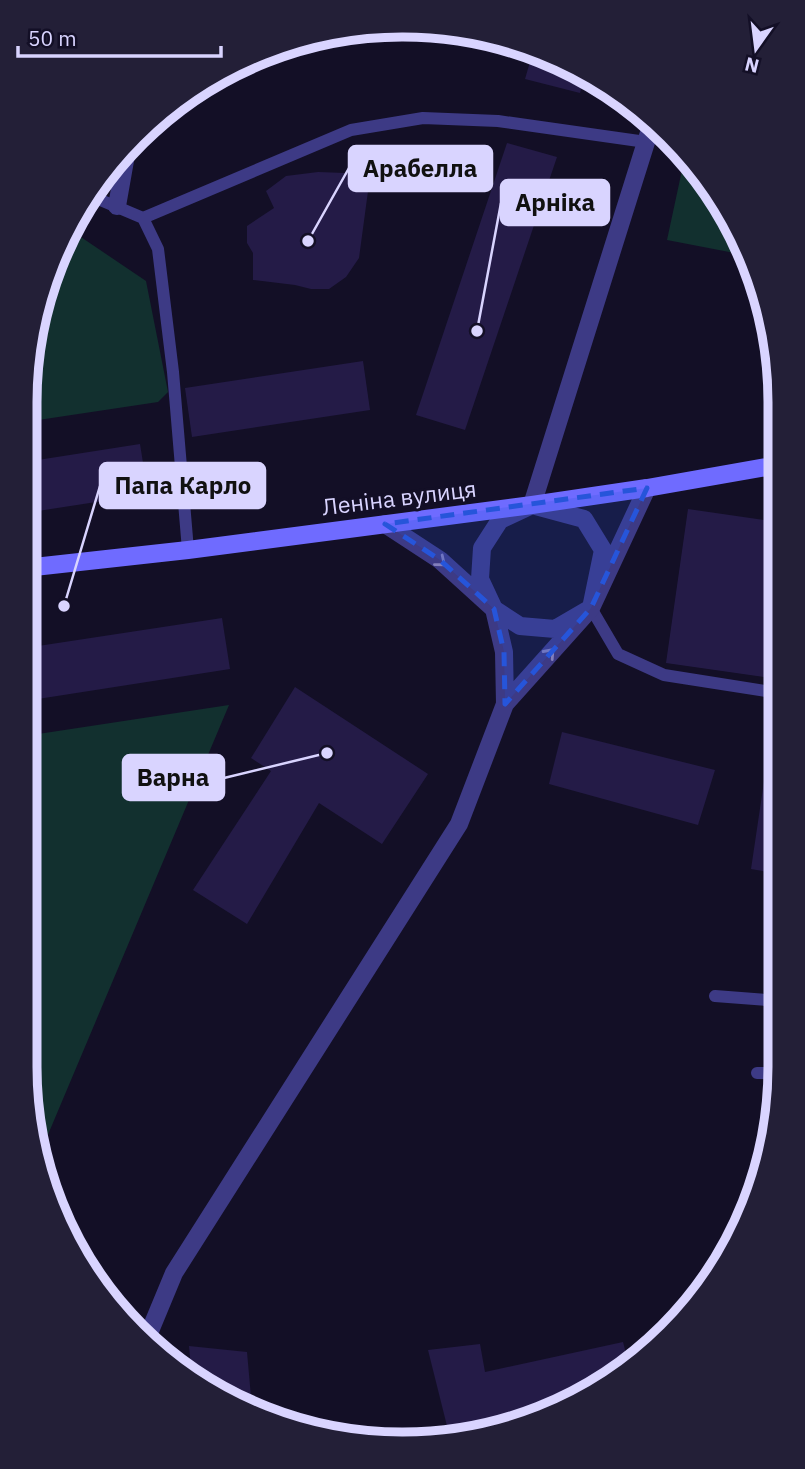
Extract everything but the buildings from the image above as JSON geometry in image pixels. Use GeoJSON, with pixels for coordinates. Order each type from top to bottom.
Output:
{"type":"FeatureCollection","features":[{"type":"Feature","properties":{"kind":"main road","name":"Леніна вулиця"},"geometry":{"type":"LineString","coordinates":[[37,567],[188,550],[532,505],[768,467]]}},
{"type":"Feature","properties":{"kind":"street"},"geometry":{"type":"LineString","coordinates":[[532,505],[649,133]]}},
{"type":"Feature","properties":{"kind":"street"},"geometry":{"type":"LineString","coordinates":[[117,206],[125,164]]}},
{"type":"Feature","properties":{"kind":"street"},"geometry":{"type":"LineString","coordinates":[[149,1330],[174,1273],[459,824],[505,705],[590,608],[648,488]]}},
{"type":"Feature","properties":{"kind":"street"},"geometry":{"type":"LineString","coordinates":[[385,524],[440,560],[494,609],[520,626],[555,629],[590,608],[603,550],[584,519],[532,505],[500,520],[482,548],[480,579],[494,609],[505,652],[505,705]]}},
{"type":"Feature","properties":{"kind":"lane"},"geometry":{"type":"LineString","coordinates":[[143,218],[351,130],[423,118],[498,121],[646,142]]}},
{"type":"Feature","properties":{"kind":"lane"},"geometry":{"type":"LineString","coordinates":[[99,198],[143,218],[158,249],[173,372],[188,550]]}},
{"type":"Feature","properties":{"kind":"lane"},"geometry":{"type":"LineString","coordinates":[[590,608],[618,654],[664,675],[768,691]]}},
{"type":"Feature","properties":{"kind":"lane"},"geometry":{"type":"LineString","coordinates":[[715,996],[768,1000]]}},
{"type":"Feature","properties":{"kind":"lane"},"geometry":{"type":"LineString","coordinates":[[757,1073],[768,1073]]}},
{"type":"Feature","properties":{"kind":"highlighted area"},"geometry":{"type":"Polygon","coordinates":[[[647,488],[591,608],[505,704],[504,652],[494,609],[440,560],[385,524],[647,488]]]}},
{"type":"Feature","properties":{"kind":"green space"},"geometry":{"type":"Polygon","coordinates":[[[683,168],[707,199],[736,253],[667,240],[683,168]]]}},
{"type":"Feature","properties":{"kind":"green space"},"geometry":{"type":"Polygon","coordinates":[[[78,235],[146,281],[168,392],[158,402],[37,420],[40,355],[49,308],[78,235]]]}},
{"type":"Feature","properties":{"kind":"green space"},"geometry":{"type":"Polygon","coordinates":[[[229,705],[45,1142],[37,1066],[37,734],[229,705]]]}},
{"type":"Feature","properties":{"kind":"place","name":"Арабелла"},"geometry":{"type":"Point","coordinates":[308,241]}},
{"type":"Feature","properties":{"kind":"place","name":"Арніка"},"geometry":{"type":"Point","coordinates":[477,331]}},
{"type":"Feature","properties":{"kind":"place","name":"Папа Карло"},"geometry":{"type":"Point","coordinates":[64,606]}},
{"type":"Feature","properties":{"kind":"place","name":"Варна"},"geometry":{"type":"Point","coordinates":[327,753]}}]}
